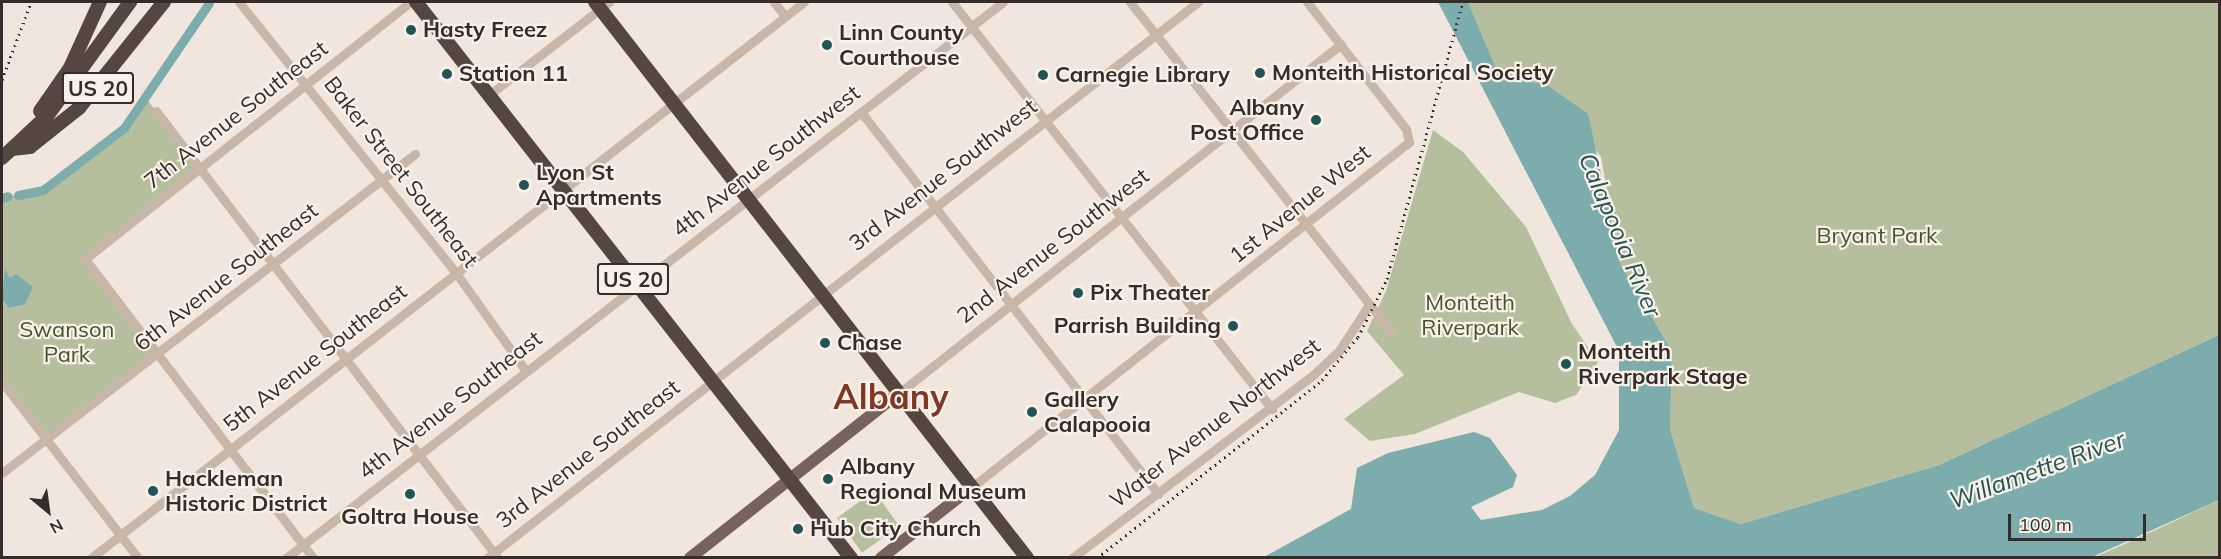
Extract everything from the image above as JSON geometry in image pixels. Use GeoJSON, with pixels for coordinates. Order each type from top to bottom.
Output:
{"type":"FeatureCollection","features":[{"type":"Feature","properties":{"kind":"highway","name":"US 20"},"geometry":{"type":"LineString","coordinates":[[7,153],[70,68],[100,2]]}},
{"type":"Feature","properties":{"kind":"highway"},"geometry":{"type":"LineString","coordinates":[[7,153],[81,75],[130,2]]}},
{"type":"Feature","properties":{"kind":"highway","name":"US 20"},"geometry":{"type":"LineString","coordinates":[[7,153],[30,147],[80,108],[164,2]]}},
{"type":"Feature","properties":{"kind":"highway","name":"US 20"},"geometry":{"type":"LineString","coordinates":[[414,2],[851,558]]}},
{"type":"Feature","properties":{"kind":"highway"},"geometry":{"type":"LineString","coordinates":[[602,4],[674,102],[1027,558]]}},
{"type":"Feature","properties":{"kind":"main road","name":"2nd Avenue Southwest"},"geometry":{"type":"LineString","coordinates":[[690,558],[899,393]]}},
{"type":"Feature","properties":{"kind":"main road","name":"1st Avenue West"},"geometry":{"type":"LineString","coordinates":[[881,558],[972,487]]}},
{"type":"Feature","properties":{"kind":"street","name":"Baker Street Southeast"},"geometry":{"type":"LineString","coordinates":[[239,2],[308,84],[456,273],[526,370]]}},
{"type":"Feature","properties":{"kind":"street","name":"7th Avenue Southeast"},"geometry":{"type":"LineString","coordinates":[[159,354],[85,259],[414,2]]}},
{"type":"Feature","properties":{"kind":"street"},"geometry":{"type":"LineString","coordinates":[[774,2],[785,16]]}},
{"type":"Feature","properties":{"kind":"street","name":"5th Avenue Southeast"},"geometry":{"type":"LineString","coordinates":[[91,558],[804,2]]}},
{"type":"Feature","properties":{"kind":"street"},"geometry":{"type":"LineString","coordinates":[[952,2],[1272,409]]}},
{"type":"Feature","properties":{"kind":"street","name":"4th Avenue Southwest"},"geometry":{"type":"LineString","coordinates":[[638,285],[1003,2]]}},
{"type":"Feature","properties":{"kind":"street"},"geometry":{"type":"LineString","coordinates":[[1130,2],[1306,228],[1368,306],[1392,332]]}},
{"type":"Feature","properties":{"kind":"street","name":"3rd Avenue Southwest"},"geometry":{"type":"LineString","coordinates":[[713,380],[1198,2]]}},
{"type":"Feature","properties":{"kind":"street"},"geometry":{"type":"LineString","coordinates":[[1306,2],[1341,44]]}},
{"type":"Feature","properties":{"kind":"street"},"geometry":{"type":"LineString","coordinates":[[489,95],[602,4]]}},
{"type":"Feature","properties":{"kind":"street","name":"2nd Avenue Southwest"},"geometry":{"type":"LineString","coordinates":[[899,393],[1341,44]]}},
{"type":"Feature","properties":{"kind":"street","name":"1st Avenue West"},"geometry":{"type":"LineString","coordinates":[[972,487],[1306,228],[1403,148],[1410,139],[1406,129],[1341,44]]}},
{"type":"Feature","properties":{"kind":"street"},"geometry":{"type":"LineString","coordinates":[[156,111],[493,556]]}},
{"type":"Feature","properties":{"kind":"street"},"geometry":{"type":"LineString","coordinates":[[861,111],[1158,494]]}},
{"type":"Feature","properties":{"kind":"street","name":"6th Avenue Southeast"},"geometry":{"type":"LineString","coordinates":[[2,473],[415,154]]}},
{"type":"Feature","properties":{"kind":"street","name":"4th Avenue Southeast"},"geometry":{"type":"LineString","coordinates":[[286,558],[638,285]]}},
{"type":"Feature","properties":{"kind":"street","name":"Water Avenue Northwest"},"geometry":{"type":"LineString","coordinates":[[1072,558],[1272,409],[1339,351],[1368,306]]}},
{"type":"Feature","properties":{"kind":"street"},"geometry":{"type":"LineString","coordinates":[[159,354],[314,558]]}},
{"type":"Feature","properties":{"kind":"street","name":"3rd Avenue Southeast"},"geometry":{"type":"LineString","coordinates":[[493,556],[713,380]]}},
{"type":"Feature","properties":{"kind":"street"},"geometry":{"type":"LineString","coordinates":[[2,382],[138,558]]}},
{"type":"Feature","properties":{"kind":"green space","name":"Bryant Park"},"geometry":{"type":"Polygon","coordinates":[[[1468,2],[2219,2],[2219,335],[1939,465],[1741,524],[1694,508],[1670,429],[1672,351],[1621,265],[1601,157],[1547,85],[1499,75],[1468,2]]]}},
{"type":"Feature","properties":{"kind":"green space","name":"Swanson Park"},"geometry":{"type":"Polygon","coordinates":[[[146,98],[200,167],[85,259],[159,354],[47,440],[2,383],[2,198],[43,190],[124,128],[146,98]]]}},
{"type":"Feature","properties":{"kind":"green space","name":"Monteith Riverpark"},"geometry":{"type":"Polygon","coordinates":[[[1433,130],[1463,152],[1526,227],[1572,324],[1598,362],[1576,395],[1555,403],[1519,392],[1415,434],[1370,441],[1344,419],[1404,375],[1367,331],[1386,291],[1433,130]]]}},
{"type":"Feature","properties":{"kind":"green space"},"geometry":{"type":"Polygon","coordinates":[[[874,491],[899,526],[862,553],[837,518],[874,491]]]}},
{"type":"Feature","properties":{"kind":"green space"},"geometry":{"type":"Polygon","coordinates":[[[2219,500],[2219,557],[2093,558],[2149,533],[2219,500]]]}},
{"type":"Feature","properties":{"kind":"water","name":"Willamette River"},"geometry":{"type":"Polygon","coordinates":[[[1438,2],[1468,2],[1499,75],[1547,85],[1588,114],[1621,265],[1672,351],[1670,429],[1694,508],[1741,524],[1939,465],[2219,335],[2219,500],[2092,557],[1264,557],[1351,509],[1357,468],[1388,453],[1474,432],[1490,438],[1517,475],[1513,487],[1471,507],[1481,520],[1542,510],[1570,496],[1595,475],[1619,430],[1619,351],[1438,2]]]}},
{"type":"Feature","properties":{"kind":"water"},"geometry":{"type":"Polygon","coordinates":[[[5,269],[10,278],[16,274],[33,287],[25,304],[9,308],[2,299],[5,269]]]}},
{"type":"Feature","properties":{"kind":"waterway"},"geometry":{"type":"LineString","coordinates":[[18,195],[43,190],[124,128],[209,3]]}},
{"type":"Feature","properties":{"kind":"waterway"},"geometry":{"type":"LineString","coordinates":[[2,198],[8,196]]}},
{"type":"Feature","properties":{"kind":"railway"},"geometry":{"type":"LineString","coordinates":[[2,80],[31,2]]}},
{"type":"Feature","properties":{"kind":"railway"},"geometry":{"type":"LineString","coordinates":[[1097,558],[1322,380],[1358,337],[1387,279],[1463,2]]}},
{"type":"Feature","properties":{"kind":"place","name":"Hasty Freez"},"geometry":{"type":"Point","coordinates":[411,30]}},
{"type":"Feature","properties":{"kind":"place","name":"Linn County Courthouse"},"geometry":{"type":"Point","coordinates":[827,45]}},
{"type":"Feature","properties":{"kind":"place","name":"Monteith Historical Society"},"geometry":{"type":"Point","coordinates":[1260,73]}},
{"type":"Feature","properties":{"kind":"place","name":"Station 11"},"geometry":{"type":"Point","coordinates":[447,74]}},
{"type":"Feature","properties":{"kind":"place","name":"Carnegie Library"},"geometry":{"type":"Point","coordinates":[1043,75]}},
{"type":"Feature","properties":{"kind":"place","name":"Albany Post Office"},"geometry":{"type":"Point","coordinates":[1316,120]}},
{"type":"Feature","properties":{"kind":"place","name":"Lyon St Apartments"},"geometry":{"type":"Point","coordinates":[524,185]}},
{"type":"Feature","properties":{"kind":"place","name":"Pix Theater"},"geometry":{"type":"Point","coordinates":[1078,293]}},
{"type":"Feature","properties":{"kind":"place","name":"Parrish Building"},"geometry":{"type":"Point","coordinates":[1233,326]}},
{"type":"Feature","properties":{"kind":"place","name":"Chase"},"geometry":{"type":"Point","coordinates":[825,343]}},
{"type":"Feature","properties":{"kind":"place","name":"Monteith Riverpark Stage"},"geometry":{"type":"Point","coordinates":[1566,364]}},
{"type":"Feature","properties":{"kind":"place","name":"Gallery Calapooia"},"geometry":{"type":"Point","coordinates":[1032,412]}},
{"type":"Feature","properties":{"kind":"place","name":"Albany Regional Museum"},"geometry":{"type":"Point","coordinates":[828,479]}},
{"type":"Feature","properties":{"kind":"place","name":"Hackleman Historic District"},"geometry":{"type":"Point","coordinates":[153,491]}},
{"type":"Feature","properties":{"kind":"place","name":"Goltra House"},"geometry":{"type":"Point","coordinates":[410,494]}},
{"type":"Feature","properties":{"kind":"place","name":"Hub City Church"},"geometry":{"type":"Point","coordinates":[798,529]}},
{"type":"Feature","properties":{"kind":"district","name":"Albany"},"geometry":{"type":"Point","coordinates":[891,397]}},
{"type":"Feature","properties":{"kind":"water label","name":"Calapooia River"},"geometry":{"type":"Point","coordinates":[1620,235]}}]}
